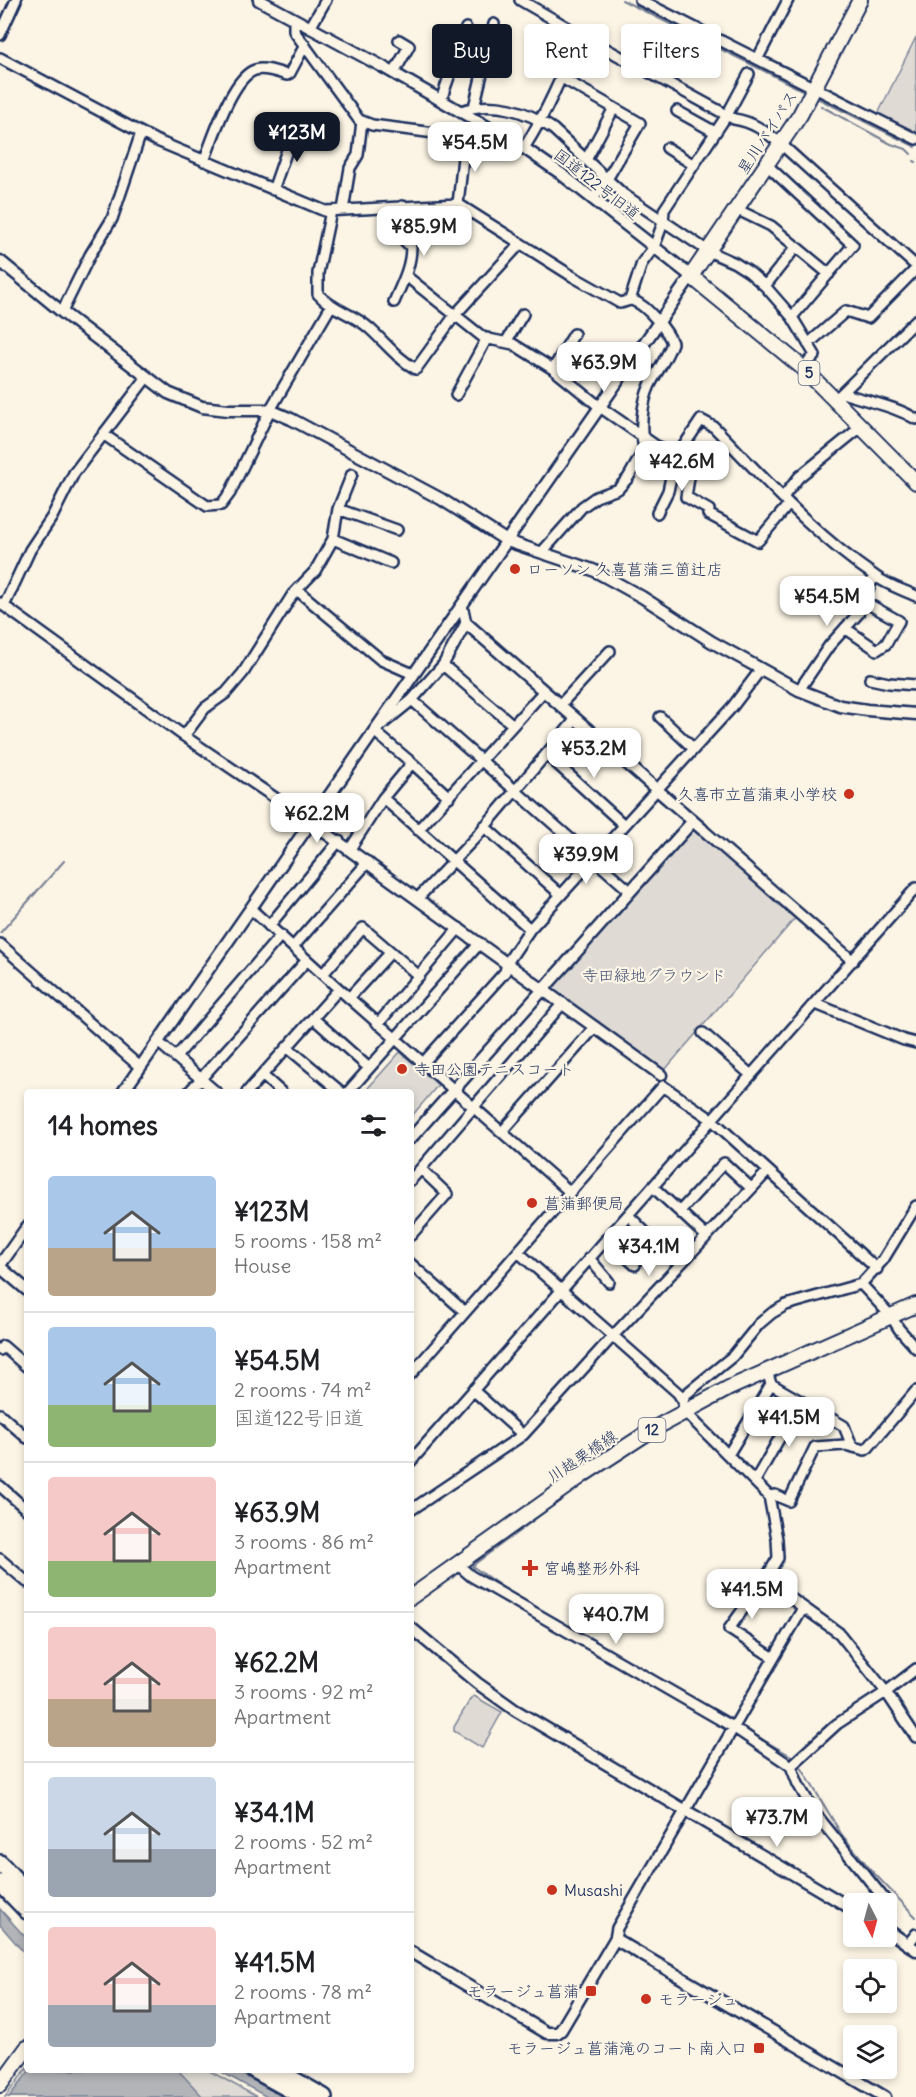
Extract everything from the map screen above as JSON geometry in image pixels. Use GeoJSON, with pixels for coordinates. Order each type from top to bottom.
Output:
{"type":"FeatureCollection","features":[{"type":"Feature","properties":{"kind":"highway"},"geometry":{"type":"LineString","coordinates":[[0,1863],[24,1889]]}},
{"type":"Feature","properties":{"kind":"highway"},"geometry":{"type":"LineString","coordinates":[[0,1883],[24,1908]]}},
{"type":"Feature","properties":{"kind":"highway"},"geometry":{"type":"LineString","coordinates":[[259,2073],[303,2097]]}},
{"type":"Feature","properties":{"kind":"highway"},"geometry":{"type":"LineString","coordinates":[[282,2073],[324,2097]]}},
{"type":"Feature","properties":{"kind":"main road","name":"星川バイパス"},"geometry":{"type":"LineString","coordinates":[[691,276],[781,144],[815,86],[860,0]]}},
{"type":"Feature","properties":{"kind":"main road","name":"5"},"geometry":{"type":"LineString","coordinates":[[691,276],[840,396],[862,426],[916,482]]}},
{"type":"Feature","properties":{"kind":"main road","name":"川越栗橋線"},"geometry":{"type":"LineString","coordinates":[[414,1596],[584,1474],[684,1406],[769,1377],[916,1305]]}},
{"type":"Feature","properties":{"kind":"main road"},"geometry":{"type":"LineString","coordinates":[[0,2085],[24,2052]]}},
{"type":"Feature","properties":{"kind":"street"},"geometry":{"type":"LineString","coordinates":[[0,34],[16,0]]}},
{"type":"Feature","properties":{"kind":"street","name":"国道122号旧道"},"geometry":{"type":"LineString","coordinates":[[259,0],[394,73],[524,148],[691,276]]}},
{"type":"Feature","properties":{"kind":"street"},"geometry":{"type":"LineString","coordinates":[[310,28],[326,0]]}},
{"type":"Feature","properties":{"kind":"street"},"geometry":{"type":"LineString","coordinates":[[520,0],[562,24]]}},
{"type":"Feature","properties":{"kind":"street"},"geometry":{"type":"LineString","coordinates":[[640,0],[815,86],[916,139]]}},
{"type":"Feature","properties":{"kind":"street"},"geometry":{"type":"LineString","coordinates":[[758,58],[788,0]]}},
{"type":"Feature","properties":{"kind":"street"},"geometry":{"type":"LineString","coordinates":[[294,19],[294,31],[359,120],[372,125],[465,139],[505,142],[508,138]]}},
{"type":"Feature","properties":{"kind":"street"},"geometry":{"type":"LineString","coordinates":[[394,73],[409,46],[399,40]]}},
{"type":"Feature","properties":{"kind":"street"},"geometry":{"type":"LineString","coordinates":[[204,161],[234,91],[242,78],[248,73],[260,70],[287,75],[304,45]]}},
{"type":"Feature","properties":{"kind":"street"},"geometry":{"type":"LineString","coordinates":[[609,50],[734,119],[752,123],[781,144],[916,268],[868,318],[846,311],[808,344]]}},
{"type":"Feature","properties":{"kind":"street"},"geometry":{"type":"LineString","coordinates":[[0,58],[141,133],[308,204],[331,211],[458,204],[520,244],[620,303],[636,301],[670,335],[672,344],[649,387],[641,436],[644,450],[628,478],[618,489],[596,497],[582,507],[542,552]]}},
{"type":"Feature","properties":{"kind":"street"},"geometry":{"type":"LineString","coordinates":[[630,300],[642,263],[654,247],[663,223],[664,210],[727,115],[749,74]]}},
{"type":"Feature","properties":{"kind":"street"},"geometry":{"type":"LineString","coordinates":[[441,100],[448,78]]}},
{"type":"Feature","properties":{"kind":"street"},"geometry":{"type":"LineString","coordinates":[[474,107],[481,78]]}},
{"type":"Feature","properties":{"kind":"street"},"geometry":{"type":"LineString","coordinates":[[524,148],[541,121],[562,78],[640,123],[593,199]]}},
{"type":"Feature","properties":{"kind":"street"},"geometry":{"type":"LineString","coordinates":[[461,111],[474,107],[510,108],[541,121],[586,160],[606,181],[663,223],[708,251],[735,263],[765,286],[792,317],[814,355],[803,368]]}},
{"type":"Feature","properties":{"kind":"street"},"geometry":{"type":"LineString","coordinates":[[586,160],[614,108]]}},
{"type":"Feature","properties":{"kind":"street"},"geometry":{"type":"LineString","coordinates":[[677,111],[715,132]]}},
{"type":"Feature","properties":{"kind":"street"},"geometry":{"type":"LineString","coordinates":[[343,210],[350,168],[358,155],[362,121]]}},
{"type":"Feature","properties":{"kind":"street"},"geometry":{"type":"LineString","coordinates":[[273,190],[294,127]]}},
{"type":"Feature","properties":{"kind":"street"},"geometry":{"type":"LineString","coordinates":[[62,312],[90,255],[112,219],[141,133]]}},
{"type":"Feature","properties":{"kind":"street"},"geometry":{"type":"LineString","coordinates":[[458,204],[465,139]]}},
{"type":"Feature","properties":{"kind":"street"},"geometry":{"type":"LineString","coordinates":[[667,148],[694,165]]}},
{"type":"Feature","properties":{"kind":"street"},"geometry":{"type":"LineString","coordinates":[[767,165],[853,245],[792,317]]}},
{"type":"Feature","properties":{"kind":"street"},"geometry":{"type":"LineString","coordinates":[[394,302],[411,259],[411,247],[404,240],[402,206]]}},
{"type":"Feature","properties":{"kind":"street"},"geometry":{"type":"LineString","coordinates":[[736,209],[771,226],[829,274]]}},
{"type":"Feature","properties":{"kind":"street"},"geometry":{"type":"LineString","coordinates":[[331,211],[318,273],[318,294],[331,306],[357,318],[370,328],[392,352],[416,369],[455,315],[520,244]]}},
{"type":"Feature","properties":{"kind":"street"},"geometry":{"type":"LineString","coordinates":[[765,286],[796,247]]}},
{"type":"Feature","properties":{"kind":"street"},"geometry":{"type":"LineString","coordinates":[[0,261],[168,393],[202,406],[228,410],[270,410],[291,419],[441,499],[507,541],[593,570],[642,597],[712,642],[799,690],[840,706],[867,711],[916,714]]}},
{"type":"Feature","properties":{"kind":"street"},"geometry":{"type":"LineString","coordinates":[[406,276],[487,339],[513,344],[553,369],[600,407],[675,459],[690,471],[686,496],[709,510],[708,514],[758,542],[799,477],[862,426]]}},
{"type":"Feature","properties":{"kind":"street"},"geometry":{"type":"LineString","coordinates":[[125,1089],[252,910],[413,674],[691,276]]}},
{"type":"Feature","properties":{"kind":"street"},"geometry":{"type":"LineString","coordinates":[[103,434],[207,506],[221,505],[230,493],[270,410],[331,306]]}},
{"type":"Feature","properties":{"kind":"street"},"geometry":{"type":"LineString","coordinates":[[506,342],[523,314]]}},
{"type":"Feature","properties":{"kind":"street"},"geometry":{"type":"LineString","coordinates":[[840,396],[916,320]]}},
{"type":"Feature","properties":{"kind":"street"},"geometry":{"type":"LineString","coordinates":[[553,369],[574,334]]}},
{"type":"Feature","properties":{"kind":"street"},"geometry":{"type":"LineString","coordinates":[[456,395],[487,339]]}},
{"type":"Feature","properties":{"kind":"street"},"geometry":{"type":"LineString","coordinates":[[147,377],[74,473],[52,517],[30,550],[2,604],[184,736],[368,861],[661,1075]]}},
{"type":"Feature","properties":{"kind":"street"},"geometry":{"type":"LineString","coordinates":[[840,396],[886,405],[916,419]]}},
{"type":"Feature","properties":{"kind":"street"},"geometry":{"type":"LineString","coordinates":[[657,513],[668,491],[675,459],[701,420],[714,427],[826,539],[874,576],[916,596]]}},
{"type":"Feature","properties":{"kind":"street"},"geometry":{"type":"LineString","coordinates":[[184,736],[205,708],[226,693],[243,673],[297,590],[315,571],[333,539],[338,509],[352,474]]}},
{"type":"Feature","properties":{"kind":"street"},"geometry":{"type":"LineString","coordinates":[[338,509],[397,530]]}},
{"type":"Feature","properties":{"kind":"street"},"geometry":{"type":"LineString","coordinates":[[333,539],[391,563]]}},
{"type":"Feature","properties":{"kind":"street"},"geometry":{"type":"LineString","coordinates":[[799,690],[828,645],[858,614],[874,576]]}},
{"type":"Feature","properties":{"kind":"street"},"geometry":{"type":"LineString","coordinates":[[297,590],[381,660],[413,674]]}},
{"type":"Feature","properties":{"kind":"street"},"geometry":{"type":"LineString","coordinates":[[845,628],[877,650],[886,644],[899,621],[863,601]]}},
{"type":"Feature","properties":{"kind":"street"},"geometry":{"type":"LineString","coordinates":[[462,605],[466,623],[853,961]]}},
{"type":"Feature","properties":{"kind":"street"},"geometry":{"type":"LineString","coordinates":[[374,731],[412,700],[443,665],[466,623]]}},
{"type":"Feature","properties":{"kind":"street"},"geometry":{"type":"LineString","coordinates":[[560,705],[610,651]]}},
{"type":"Feature","properties":{"kind":"street"},"geometry":{"type":"LineString","coordinates":[[443,665],[513,725]]}},
{"type":"Feature","properties":{"kind":"street"},"geometry":{"type":"LineString","coordinates":[[423,1063],[505,972],[507,963],[530,929],[560,894],[733,706],[761,669]]}},
{"type":"Feature","properties":{"kind":"street"},"geometry":{"type":"LineString","coordinates":[[870,679],[916,686]]}},
{"type":"Feature","properties":{"kind":"street"},"geometry":{"type":"LineString","coordinates":[[418,830],[544,691]]}},
{"type":"Feature","properties":{"kind":"street"},"geometry":{"type":"LineString","coordinates":[[412,700],[630,891]]}},
{"type":"Feature","properties":{"kind":"street"},"geometry":{"type":"LineString","coordinates":[[660,717],[694,748]]}},
{"type":"Feature","properties":{"kind":"street"},"geometry":{"type":"LineString","coordinates":[[418,898],[484,826],[576,719]]}},
{"type":"Feature","properties":{"kind":"street"},"geometry":{"type":"LineString","coordinates":[[374,731],[449,797]]}},
{"type":"Feature","properties":{"kind":"street"},"geometry":{"type":"LineString","coordinates":[[546,754],[624,825]]}},
{"type":"Feature","properties":{"kind":"street"},"geometry":{"type":"LineString","coordinates":[[350,849],[383,798],[412,763]]}},
{"type":"Feature","properties":{"kind":"street"},"geometry":{"type":"LineString","coordinates":[[383,798],[530,929]]}},
{"type":"Feature","properties":{"kind":"street"},"geometry":{"type":"LineString","coordinates":[[484,826],[560,894]]}},
{"type":"Feature","properties":{"kind":"street"},"geometry":{"type":"LineString","coordinates":[[414,1135],[630,891],[697,826]]}},
{"type":"Feature","properties":{"kind":"street"},"geometry":{"type":"LineString","coordinates":[[269,926],[339,841]]}},
{"type":"Feature","properties":{"kind":"street"},"geometry":{"type":"LineString","coordinates":[[293,947],[368,861]]}},
{"type":"Feature","properties":{"kind":"street"},"geometry":{"type":"LineString","coordinates":[[414,1457],[711,1119],[816,1004],[916,888]]}},
{"type":"Feature","properties":{"kind":"street"},"geometry":{"type":"LineString","coordinates":[[252,910],[570,1192]]}},
{"type":"Feature","properties":{"kind":"street"},"geometry":{"type":"LineString","coordinates":[[322,974],[363,928],[419,976]]}},
{"type":"Feature","properties":{"kind":"street"},"geometry":{"type":"LineString","coordinates":[[378,1024],[459,928]]}},
{"type":"Feature","properties":{"kind":"street"},"geometry":{"type":"LineString","coordinates":[[176,1057],[281,935]]}},
{"type":"Feature","properties":{"kind":"street"},"geometry":{"type":"LineString","coordinates":[[351,1089],[480,943]]}},
{"type":"Feature","properties":{"kind":"street"},"geometry":{"type":"LineString","coordinates":[[0,944],[140,1067]]}},
{"type":"Feature","properties":{"kind":"street"},"geometry":{"type":"LineString","coordinates":[[349,998],[391,952]]}},
{"type":"Feature","properties":{"kind":"street"},"geometry":{"type":"LineString","coordinates":[[192,1089],[307,960]]}},
{"type":"Feature","properties":{"kind":"street"},"geometry":{"type":"LineString","coordinates":[[250,1089],[339,989]]}},
{"type":"Feature","properties":{"kind":"street"},"geometry":{"type":"LineString","coordinates":[[414,1177],[563,1003]]}},
{"type":"Feature","properties":{"kind":"street"},"geometry":{"type":"LineString","coordinates":[[816,1004],[916,1043]]}},
{"type":"Feature","properties":{"kind":"street"},"geometry":{"type":"LineString","coordinates":[[313,1018],[369,1068]]}},
{"type":"Feature","properties":{"kind":"street"},"geometry":{"type":"LineString","coordinates":[[502,1132],[595,1027]]}},
{"type":"Feature","properties":{"kind":"street"},"geometry":{"type":"LineString","coordinates":[[703,1033],[751,1075]]}},
{"type":"Feature","properties":{"kind":"street"},"geometry":{"type":"LineString","coordinates":[[158,1041],[213,1089]]}},
{"type":"Feature","properties":{"kind":"street"},"geometry":{"type":"LineString","coordinates":[[287,1047],[337,1089]]}},
{"type":"Feature","properties":{"kind":"street"},"geometry":{"type":"LineString","coordinates":[[262,1075],[278,1089]]}},
{"type":"Feature","properties":{"kind":"street"},"geometry":{"type":"LineString","coordinates":[[414,1371],[663,1086],[711,1119],[877,1269]]}},
{"type":"Feature","properties":{"kind":"street"},"geometry":{"type":"LineString","coordinates":[[680,1211],[724,1163],[751,1188]]}},
{"type":"Feature","properties":{"kind":"street"},"geometry":{"type":"LineString","coordinates":[[414,1232],[447,1194],[421,1169]]}},
{"type":"Feature","properties":{"kind":"street"},"geometry":{"type":"LineString","coordinates":[[414,1508],[523,1435],[612,1336],[768,1171]]}},
{"type":"Feature","properties":{"kind":"street"},"geometry":{"type":"LineString","coordinates":[[653,1187],[706,1236]]}},
{"type":"Feature","properties":{"kind":"street"},"geometry":{"type":"LineString","coordinates":[[684,1406],[685,1395],[734,1356],[759,1324],[772,1313],[786,1305],[861,1284],[877,1269],[916,1206]]}},
{"type":"Feature","properties":{"kind":"street"},"geometry":{"type":"LineString","coordinates":[[628,1215],[655,1242]]}},
{"type":"Feature","properties":{"kind":"street"},"geometry":{"type":"LineString","coordinates":[[24,1231],[0,1266],[24,1287]]}},
{"type":"Feature","properties":{"kind":"street"},"geometry":{"type":"LineString","coordinates":[[606,1239],[635,1265]]}},
{"type":"Feature","properties":{"kind":"street"},"geometry":{"type":"LineString","coordinates":[[518,1252],[678,1393],[684,1406],[769,1496],[778,1558],[729,1629],[774,1658]]}},
{"type":"Feature","properties":{"kind":"street"},"geometry":{"type":"LineString","coordinates":[[589,1258],[609,1282]]}},
{"type":"Feature","properties":{"kind":"street"},"geometry":{"type":"LineString","coordinates":[[414,1267],[465,1312]]}},
{"type":"Feature","properties":{"kind":"street"},"geometry":{"type":"LineString","coordinates":[[861,1284],[891,1316],[916,1348]]}},
{"type":"Feature","properties":{"kind":"street"},"geometry":{"type":"LineString","coordinates":[[0,1350],[3,1346],[24,1364]]}},
{"type":"Feature","properties":{"kind":"street"},"geometry":{"type":"LineString","coordinates":[[728,1455],[769,1377],[800,1402],[844,1426],[852,1446]]}},
{"type":"Feature","properties":{"kind":"street"},"geometry":{"type":"LineString","coordinates":[[473,1390],[523,1435]]}},
{"type":"Feature","properties":{"kind":"street"},"geometry":{"type":"LineString","coordinates":[[769,1496],[775,1495],[789,1501],[815,1447],[846,1445],[868,1448],[916,1391]]}},
{"type":"Feature","properties":{"kind":"street"},"geometry":{"type":"LineString","coordinates":[[755,1481],[800,1402]]}},
{"type":"Feature","properties":{"kind":"street"},"geometry":{"type":"LineString","coordinates":[[0,1414],[24,1435]]}},
{"type":"Feature","properties":{"kind":"street"},"geometry":{"type":"LineString","coordinates":[[0,1486],[24,1507]]}},
{"type":"Feature","properties":{"kind":"street"},"geometry":{"type":"LineString","coordinates":[[0,1559],[24,1575]]}},
{"type":"Feature","properties":{"kind":"street"},"geometry":{"type":"LineString","coordinates":[[457,1564],[471,1576],[733,1727],[791,1766],[814,1812],[880,1893]]}},
{"type":"Feature","properties":{"kind":"street"},"geometry":{"type":"LineString","coordinates":[[767,1576],[768,1582],[839,1633],[886,1692],[916,1737]]}},
{"type":"Feature","properties":{"kind":"street"},"geometry":{"type":"LineString","coordinates":[[414,1954],[547,2033],[552,2034],[561,2030],[615,1939],[617,1928],[803,1608]]}},
{"type":"Feature","properties":{"kind":"street"},"geometry":{"type":"LineString","coordinates":[[414,1630],[496,1697],[843,1904]]}},
{"type":"Feature","properties":{"kind":"street"},"geometry":{"type":"LineString","coordinates":[[791,1766],[837,1724],[916,1669]]}},
{"type":"Feature","properties":{"kind":"street"},"geometry":{"type":"LineString","coordinates":[[897,1937],[912,1947],[916,1934]]}},
{"type":"Feature","properties":{"kind":"street"},"geometry":{"type":"LineString","coordinates":[[615,1939],[885,2097]]}},
{"type":"Feature","properties":{"kind":"green space"},"geometry":{"type":"Polygon","coordinates":[[[916,37],[916,135],[879,117],[878,114],[916,37]]]}},
{"type":"Feature","properties":{"kind":"green space","name":"寺田緑地グラウンド"},"geometry":{"type":"Polygon","coordinates":[[[693,826],[797,916],[664,1071],[548,988],[693,826]]]}},
{"type":"Feature","properties":{"kind":"green space","name":"寺田公園テニスコート"},"geometry":{"type":"Polygon","coordinates":[[[400,1052],[438,1085],[414,1113],[414,1089],[368,1088],[400,1052]]]}},
{"type":"Feature","properties":{"kind":"green space"},"geometry":{"type":"Polygon","coordinates":[[[474,1696],[502,1712],[482,1748],[454,1731],[454,1727],[474,1696]]]}},
{"type":"Feature","properties":{"kind":"green space"},"geometry":{"type":"Polygon","coordinates":[[[24,2072],[213,2073],[257,2097],[5,2097],[24,2072]]]}},
{"type":"Feature","properties":{"kind":"shaded area"},"geometry":{"type":"Polygon","coordinates":[[[0,1909],[24,1936],[24,1953],[0,1925],[0,1909]]]}},
{"type":"Feature","properties":{"kind":"shaded area"},"geometry":{"type":"Polygon","coordinates":[[[28,2073],[181,2073],[203,2097],[9,2097],[28,2073]]]}},
{"type":"Feature","properties":{"kind":"shaded area"},"geometry":{"type":"Polygon","coordinates":[[[223,2073],[239,2073],[283,2097],[267,2097],[223,2073]]]}},
{"type":"Feature","properties":{"kind":"waterway"},"geometry":{"type":"LineString","coordinates":[[622,0],[802,90]]}},
{"type":"Feature","properties":{"kind":"waterway"},"geometry":{"type":"LineString","coordinates":[[819,99],[916,147]]}},
{"type":"Feature","properties":{"kind":"waterway"},"geometry":{"type":"LineString","coordinates":[[821,106],[891,144],[906,149],[911,154]]}},
{"type":"Feature","properties":{"kind":"waterway"},"geometry":{"type":"LineString","coordinates":[[0,933],[64,861]]}},
{"type":"Feature","properties":{"kind":"waterway"},"geometry":{"type":"LineString","coordinates":[[897,1321],[916,1313]]}},
{"type":"Feature","properties":{"kind":"waterway"},"geometry":{"type":"LineString","coordinates":[[853,1341],[891,1324]]}},
{"type":"Feature","properties":{"kind":"waterway"},"geometry":{"type":"LineString","coordinates":[[693,1416],[765,1379]]}},
{"type":"Feature","properties":{"kind":"waterway"},"geometry":{"type":"LineString","coordinates":[[597,1644],[519,1599],[472,1566],[573,1491],[674,1425]]}},
{"type":"Feature","properties":{"kind":"waterway"},"geometry":{"type":"LineString","coordinates":[[742,1728],[795,1758]]}},
{"type":"Feature","properties":{"kind":"waterway"},"geometry":{"type":"LineString","coordinates":[[798,1762],[842,1835],[871,1870],[916,1917]]}},
{"type":"Feature","properties":{"kind":"place","name":"ローソン 久喜菖蒲三箇辻店"},"geometry":{"type":"Point","coordinates":[515,569]}},
{"type":"Feature","properties":{"kind":"place","name":"久喜市立菖蒲東小学校"},"geometry":{"type":"Point","coordinates":[849,794]}},
{"type":"Feature","properties":{"kind":"place","name":"寺田公園テニスコート"},"geometry":{"type":"Point","coordinates":[402,1069]}},
{"type":"Feature","properties":{"kind":"place","name":"菖蒲郵便局"},"geometry":{"type":"Point","coordinates":[532,1203]}},
{"type":"Feature","properties":{"kind":"place","name":"宮嶋整形外科"},"geometry":{"type":"Point","coordinates":[530,1568]}},
{"type":"Feature","properties":{"kind":"place","name":"Musashi"},"geometry":{"type":"Point","coordinates":[552,1890]}},
{"type":"Feature","properties":{"kind":"place","name":"モラージュ菖蒲"},"geometry":{"type":"Point","coordinates":[591,1991]}},
{"type":"Feature","properties":{"kind":"place","name":"モラージュ"},"geometry":{"type":"Point","coordinates":[646,1999]}},
{"type":"Feature","properties":{"kind":"place","name":"モラージュ菖蒲滝のコート南入口"},"geometry":{"type":"Point","coordinates":[759,2048]}}]}
